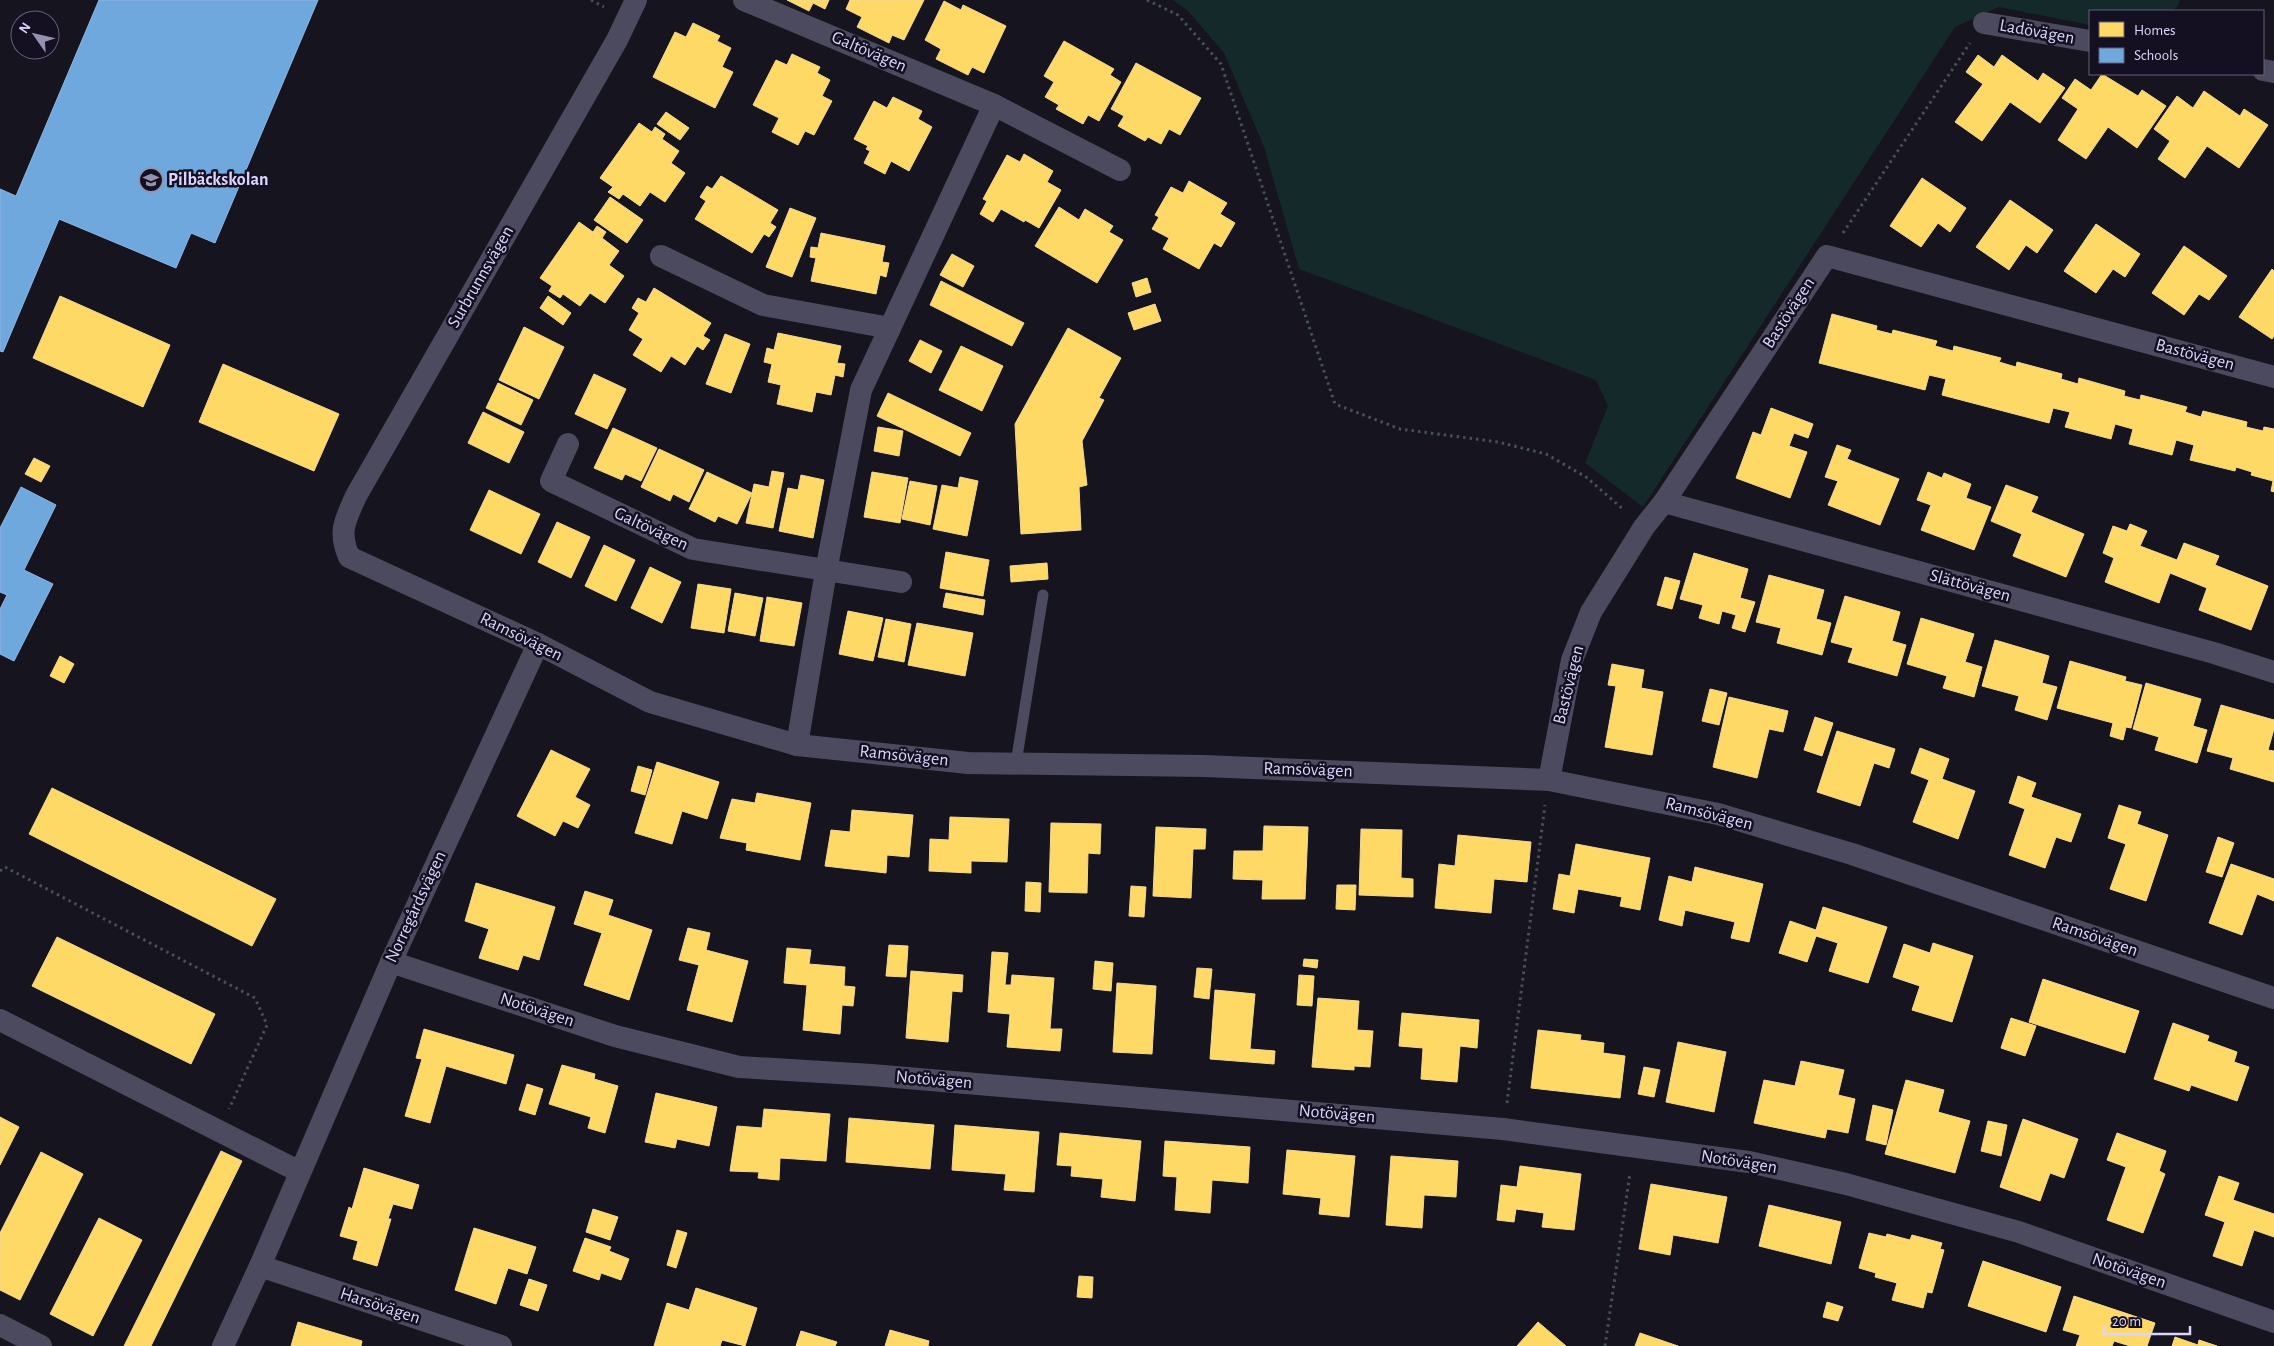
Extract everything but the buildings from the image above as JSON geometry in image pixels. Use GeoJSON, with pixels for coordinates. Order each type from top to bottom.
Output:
{"type":"FeatureCollection","features":[{"type":"Feature","properties":{"kind":"street","name":"Surbrunnsvägen"},"geometry":{"type":"LineString","coordinates":[[349,557],[343,543],[344,523],[356,496],[617,40],[636,0]]}},
{"type":"Feature","properties":{"kind":"street","name":"Galtövägen"},"geometry":{"type":"LineString","coordinates":[[744,0],[994,105],[1120,170]]}},
{"type":"Feature","properties":{"kind":"street","name":"Ladövägen"},"geometry":{"type":"LineString","coordinates":[[1984,23],[2089,41]]}},
{"type":"Feature","properties":{"kind":"street"},"geometry":{"type":"LineString","coordinates":[[797,745],[826,571],[861,390],[994,105]]}},
{"type":"Feature","properties":{"kind":"street"},"geometry":{"type":"LineString","coordinates":[[661,256],[763,304],[890,328]]}},
{"type":"Feature","properties":{"kind":"street","name":"Bastövägen"},"geometry":{"type":"LineString","coordinates":[[1548,780],[1572,660],[1591,612],[1644,527],[1664,502],[1827,256],[2274,377]]}},
{"type":"Feature","properties":{"kind":"street","name":"Galtövägen"},"geometry":{"type":"LineString","coordinates":[[568,444],[551,481],[693,549],[901,582]]}},
{"type":"Feature","properties":{"kind":"street","name":"Slättövägen"},"geometry":{"type":"LineString","coordinates":[[1664,502],[2205,651],[2274,672]]}},
{"type":"Feature","properties":{"kind":"street","name":"Ramsövägen"},"geometry":{"type":"LineString","coordinates":[[349,557],[538,644],[650,702],[797,745],[968,763],[1204,766],[1548,780],[1718,814],[1852,854],[2274,998]]}},
{"type":"Feature","properties":{"kind":"street","name":"Norregårdsvägen"},"geometry":{"type":"LineString","coordinates":[[223,1346],[260,1266],[390,962],[538,644]]}},
{"type":"Feature","properties":{"kind":"street","name":"Notövägen"},"geometry":{"type":"LineString","coordinates":[[390,962],[615,1036],[739,1067],[872,1075],[1504,1129],[1749,1162],[1846,1184],[2019,1232],[2274,1322]]}},
{"type":"Feature","properties":{"kind":"street"},"geometry":{"type":"LineString","coordinates":[[0,1020],[300,1172]]}},
{"type":"Feature","properties":{"kind":"street","name":"Harsövägen"},"geometry":{"type":"LineString","coordinates":[[260,1266],[501,1346]]}},
{"type":"Feature","properties":{"kind":"street"},"geometry":{"type":"LineString","coordinates":[[0,1325],[40,1346]]}},
{"type":"Feature","properties":{"kind":"lane"},"geometry":{"type":"LineString","coordinates":[[1016,763],[1043,595]]}},
{"type":"Feature","properties":{"kind":"path"},"geometry":{"type":"LineString","coordinates":[[1147,0],[1178,15],[1220,64],[1335,404],[1400,429],[1498,442],[1546,454],[1586,477],[1644,527]]}},
{"type":"Feature","properties":{"kind":"path"},"geometry":{"type":"LineString","coordinates":[[1827,256],[1984,23]]}},
{"type":"Feature","properties":{"kind":"path"},"geometry":{"type":"LineString","coordinates":[[1504,1129],[1548,780]]}},
{"type":"Feature","properties":{"kind":"path"},"geometry":{"type":"LineString","coordinates":[[0,871],[5,867],[255,998],[266,1025],[219,1130]]}},
{"type":"Feature","properties":{"kind":"path"},"geometry":{"type":"LineString","coordinates":[[1605,1346],[1634,1147]]}},
{"type":"Feature","properties":{"kind":"green space"},"geometry":{"type":"Polygon","coordinates":[[[1173,0],[2180,0],[2178,6],[2173,10],[2089,10],[2089,25],[1999,7],[1955,27],[1643,507],[1585,463],[1608,406],[1596,380],[1299,269],[1264,147],[1224,53],[1188,11],[1173,0]]]}},
{"type":"Feature","properties":{"kind":"place","name":"Pilbäckskolan"},"geometry":{"type":"Point","coordinates":[151,180]}}]}
